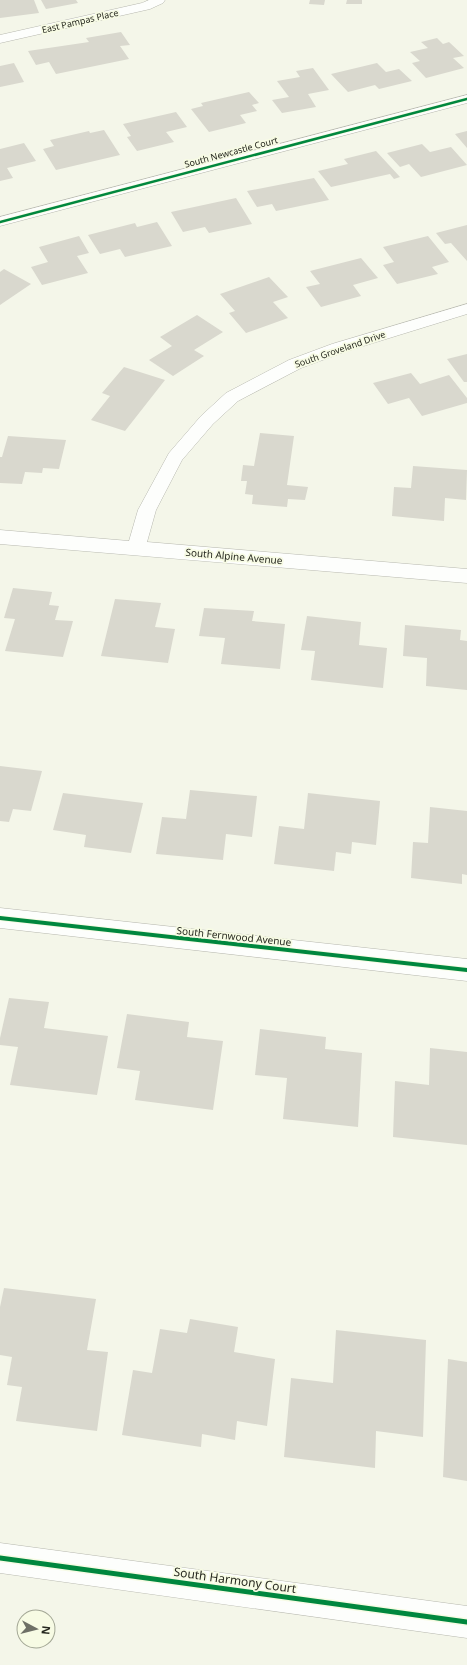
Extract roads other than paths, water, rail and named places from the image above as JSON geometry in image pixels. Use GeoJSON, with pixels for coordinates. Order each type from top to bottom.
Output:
{"type":"FeatureCollection","features":[{"type":"Feature","properties":{"kind":"street","name":"East Pampas Place"},"geometry":{"type":"LineString","coordinates":[[0,39],[146,6],[159,0]]}},
{"type":"Feature","properties":{"kind":"street","name":"South Newcastle Court"},"geometry":{"type":"LineString","coordinates":[[0,222],[467,99]]}},
{"type":"Feature","properties":{"kind":"street","name":"South Groveland Drive"},"geometry":{"type":"LineString","coordinates":[[136,548],[147,510],[175,457],[207,420],[232,398],[266,378],[295,364],[338,348],[467,309]]}},
{"type":"Feature","properties":{"kind":"street","name":"South Alpine Avenue"},"geometry":{"type":"LineString","coordinates":[[0,537],[467,576]]}},
{"type":"Feature","properties":{"kind":"street","name":"South Fernwood Avenue"},"geometry":{"type":"LineString","coordinates":[[0,918],[467,970]]}},
{"type":"Feature","properties":{"kind":"street","name":"South Harmony Court"},"geometry":{"type":"LineString","coordinates":[[0,1558],[467,1622]]}}]}
